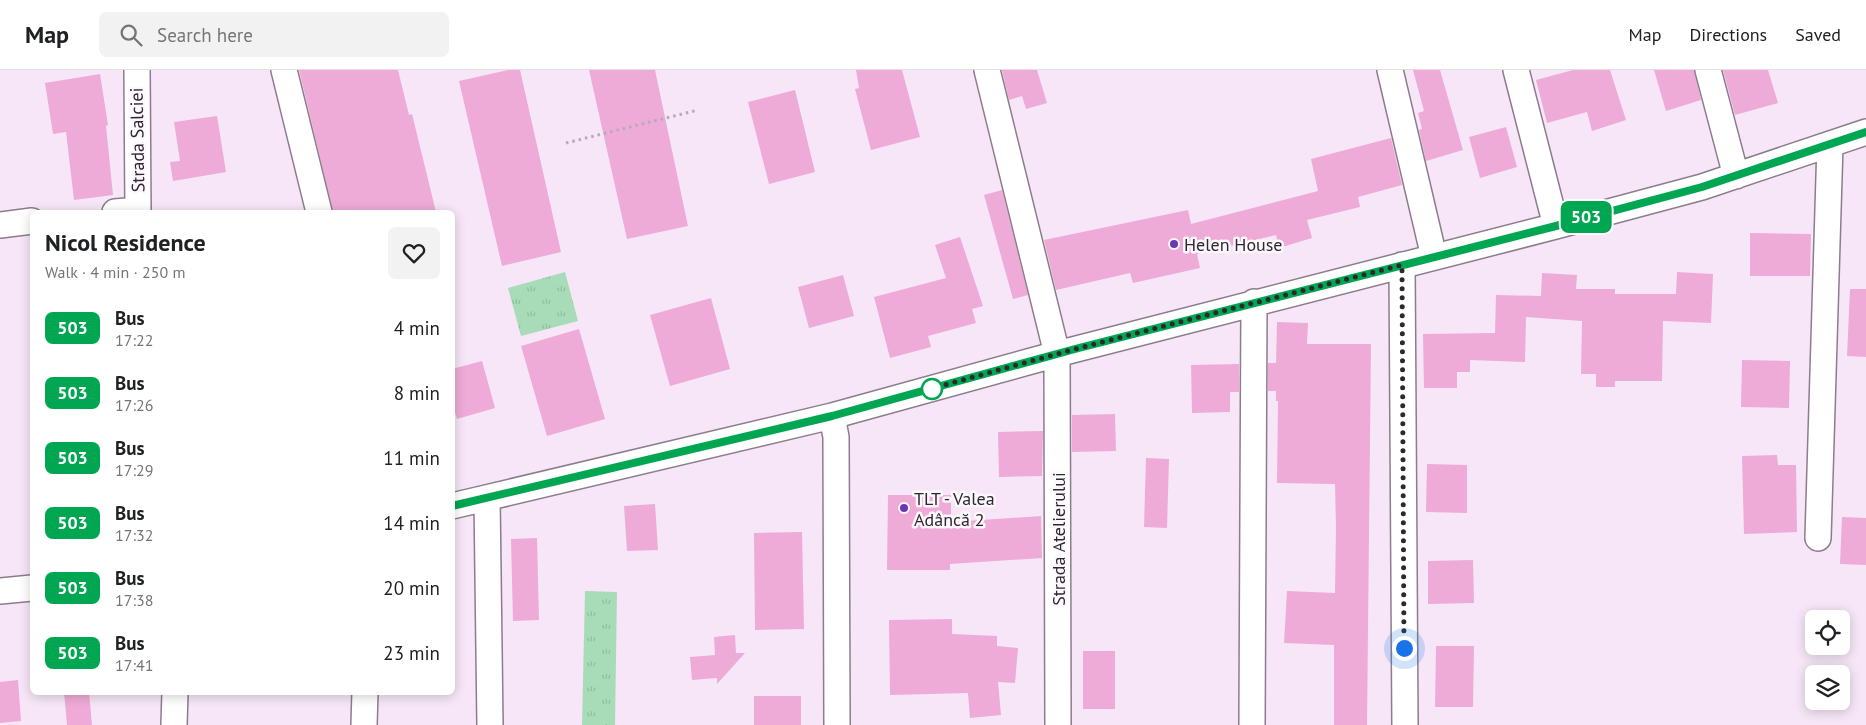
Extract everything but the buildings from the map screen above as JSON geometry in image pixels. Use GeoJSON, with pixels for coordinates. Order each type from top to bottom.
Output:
{"type":"FeatureCollection","features":[{"type":"Feature","properties":{"kind":"street","name":"Strada Salciei"},"geometry":{"type":"LineString","coordinates":[[130,210],[136,70]]}},
{"type":"Feature","properties":{"kind":"street"},"geometry":{"type":"LineString","coordinates":[[284,70],[319,210]]}},
{"type":"Feature","properties":{"kind":"street","name":"Strada Atelierului"},"geometry":{"type":"LineString","coordinates":[[988,70],[1058,354],[1058,725]]}},
{"type":"Feature","properties":{"kind":"street"},"geometry":{"type":"LineString","coordinates":[[1390,70],[1434,257]]}},
{"type":"Feature","properties":{"kind":"street"},"geometry":{"type":"LineString","coordinates":[[1516,70],[1556,226]]}},
{"type":"Feature","properties":{"kind":"street"},"geometry":{"type":"LineString","coordinates":[[1708,70],[1736,176]]}},
{"type":"Feature","properties":{"kind":"street"},"geometry":{"type":"LineString","coordinates":[[455,505],[832,416],[1254,302],[1556,226],[1736,176],[1866,132]]}},
{"type":"Feature","properties":{"kind":"street"},"geometry":{"type":"LineString","coordinates":[[1818,538],[1830,144]]}},
{"type":"Feature","properties":{"kind":"street"},"geometry":{"type":"LineString","coordinates":[[0,225],[30,222]]}},
{"type":"Feature","properties":{"kind":"street"},"geometry":{"type":"LineString","coordinates":[[1402,265],[1404,725]]}},
{"type":"Feature","properties":{"kind":"street"},"geometry":{"type":"LineString","coordinates":[[1252,725],[1254,302]]}},
{"type":"Feature","properties":{"kind":"street"},"geometry":{"type":"LineString","coordinates":[[832,416],[836,437],[837,725]]}},
{"type":"Feature","properties":{"kind":"street"},"geometry":{"type":"LineString","coordinates":[[488,498],[490,725]]}},
{"type":"Feature","properties":{"kind":"street"},"geometry":{"type":"LineString","coordinates":[[0,591],[30,588]]}},
{"type":"Feature","properties":{"kind":"street"},"geometry":{"type":"LineString","coordinates":[[174,725],[175,695]]}},
{"type":"Feature","properties":{"kind":"street"},"geometry":{"type":"LineString","coordinates":[[364,725],[365,695]]}},
{"type":"Feature","properties":{"kind":"path"},"geometry":{"type":"LineString","coordinates":[[566,143],[698,110]]}},
{"type":"Feature","properties":{"kind":"green space"},"geometry":{"type":"Polygon","coordinates":[[[565,272],[578,321],[521,336],[508,288],[565,272]]]}},
{"type":"Feature","properties":{"kind":"green space"},"geometry":{"type":"Polygon","coordinates":[[[585,591],[617,592],[615,725],[582,725],[585,591]]]}},
{"type":"Feature","properties":{"kind":"bus line","name":"503"},"geometry":{"type":"LineString","coordinates":[[455,505],[832,416],[1075,349],[1556,226],[1702,187],[1866,132]]}},
{"type":"Feature","properties":{"kind":"place","name":"Helen House"},"geometry":{"type":"Point","coordinates":[1174,244]}},
{"type":"Feature","properties":{"kind":"place","name":"TLT - Valea Adâncă 2"},"geometry":{"type":"Point","coordinates":[904,508]}},
{"type":"Feature","properties":{"kind":"route"},"geometry":{"type":"LineString","coordinates":[[932,389],[926,390],[1075,349],[1402,265],[1404,648]]}}]}
